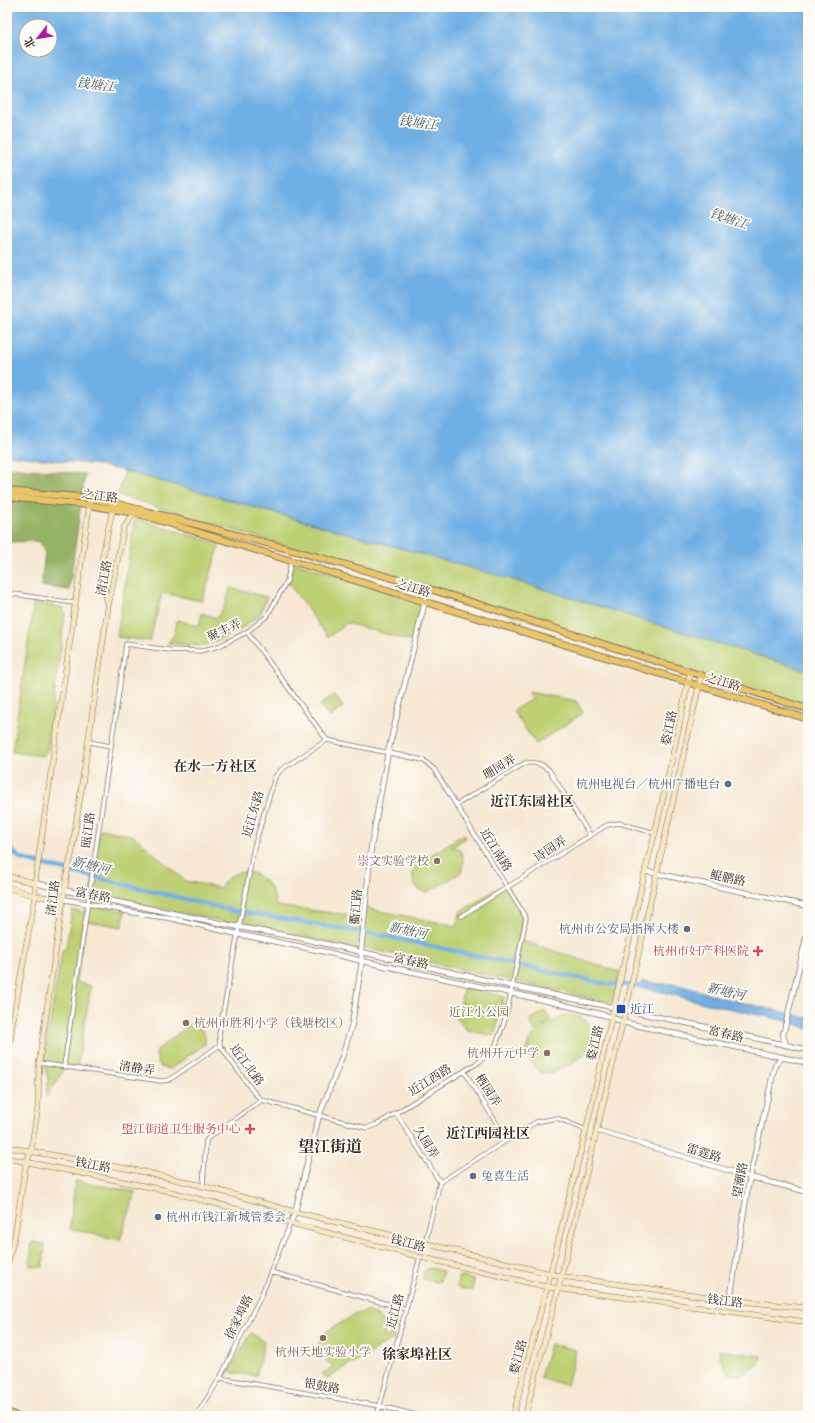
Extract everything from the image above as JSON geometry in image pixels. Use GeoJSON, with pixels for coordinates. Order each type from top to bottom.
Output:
{"type":"FeatureCollection","features":[{"type":"Feature","properties":{"kind":"main road","name":"之江路"},"geometry":{"type":"LineString","coordinates":[[7,491],[90,498],[688,684],[808,719]]}},
{"type":"Feature","properties":{"kind":"main road","name":"之江路"},"geometry":{"type":"LineString","coordinates":[[7,497],[113,506],[295,550],[428,589],[690,673],[808,709]]}},
{"type":"Feature","properties":{"kind":"main road","name":"清江路"},"geometry":{"type":"LineString","coordinates":[[7,1065],[9,1026],[35,896],[35,883],[90,498]]}},
{"type":"Feature","properties":{"kind":"main road"},"geometry":{"type":"LineString","coordinates":[[108,607],[100,569],[113,506]]}},
{"type":"Feature","properties":{"kind":"main road","name":"清江路"},"geometry":{"type":"LineString","coordinates":[[7,1266],[15,1234],[26,1162],[31,1151],[38,1107],[39,1063],[64,890],[72,852],[90,742],[108,607],[124,526],[135,513]]}},
{"type":"Feature","properties":{"kind":"main road","name":"婺江路"},"geometry":{"type":"LineString","coordinates":[[513,1416],[547,1288],[586,1130],[655,833],[690,673]]}},
{"type":"Feature","properties":{"kind":"main road","name":"婺江路"},"geometry":{"type":"LineString","coordinates":[[525,1416],[558,1290],[560,1276],[626,1009],[631,981],[657,874],[701,676]]}},
{"type":"Feature","properties":{"kind":"main road","name":"富春路"},"geometry":{"type":"LineString","coordinates":[[7,876],[35,883]]}},
{"type":"Feature","properties":{"kind":"main road","name":"富春路"},"geometry":{"type":"LineString","coordinates":[[7,887],[35,896],[63,899]]}},
{"type":"Feature","properties":{"kind":"main road","name":"钱江路"},"geometry":{"type":"LineString","coordinates":[[7,1147],[140,1171],[203,1186],[295,1212],[550,1274],[730,1300],[808,1308]]}},
{"type":"Feature","properties":{"kind":"main road","name":"钱江路"},"geometry":{"type":"LineString","coordinates":[[7,1158],[141,1184],[291,1222],[420,1257],[547,1288],[808,1322]]}},
{"type":"Feature","properties":{"kind":"main road"},"geometry":{"type":"LineString","coordinates":[[7,1411],[16,1416]]}},
{"type":"Feature","properties":{"kind":"main road"},"geometry":{"type":"LineString","coordinates":[[7,1411],[19,1416]]}},
{"type":"Feature","properties":{"kind":"street","name":"聚丰弄"},"geometry":{"type":"LineString","coordinates":[[126,644],[169,650],[200,651],[219,646],[247,632],[267,616],[287,581],[291,561]]}},
{"type":"Feature","properties":{"kind":"street","name":"衢江路"},"geometry":{"type":"LineString","coordinates":[[291,1222],[295,1212],[319,1116],[342,1057],[352,1024],[362,961],[361,952],[371,848],[388,752],[423,602],[428,589]]}},
{"type":"Feature","properties":{"kind":"street"},"geometry":{"type":"LineString","coordinates":[[7,593],[74,603]]}},
{"type":"Feature","properties":{"kind":"street"},"geometry":{"type":"LineString","coordinates":[[247,632],[327,740],[388,752]]}},
{"type":"Feature","properties":{"kind":"street","name":"瓯江路"},"geometry":{"type":"LineString","coordinates":[[64,1066],[126,644]]}},
{"type":"Feature","properties":{"kind":"street","name":"近江东路"},"geometry":{"type":"LineString","coordinates":[[237,934],[254,847],[275,777],[282,769],[327,740]]}},
{"type":"Feature","properties":{"kind":"street"},"geometry":{"type":"LineString","coordinates":[[90,742],[110,746]]}},
{"type":"Feature","properties":{"kind":"street","name":"近江南路"},"geometry":{"type":"LineString","coordinates":[[388,752],[423,760],[434,769],[526,918],[510,993]]}},
{"type":"Feature","properties":{"kind":"street","name":"珊园弄"},"geometry":{"type":"LineString","coordinates":[[456,805],[525,762],[534,762],[542,764],[549,770],[590,835]]}},
{"type":"Feature","properties":{"kind":"street","name":"诗园弄"},"geometry":{"type":"LineString","coordinates":[[461,916],[608,824],[619,823],[655,833]]}},
{"type":"Feature","properties":{"kind":"street","name":"鲲鹏路"},"geometry":{"type":"LineString","coordinates":[[645,871],[808,906]]}},
{"type":"Feature","properties":{"kind":"street","name":"富春路"},"geometry":{"type":"LineString","coordinates":[[35,883],[89,896],[300,938],[512,986],[614,1008],[626,1009],[808,1050]]}},
{"type":"Feature","properties":{"kind":"street","name":"富春路"},"geometry":{"type":"LineString","coordinates":[[63,899],[170,918],[237,934],[315,949],[362,961],[612,1017],[622,1022],[808,1063]]}},
{"type":"Feature","properties":{"kind":"street"},"geometry":{"type":"LineString","coordinates":[[786,1045],[783,1032],[808,930]]}},
{"type":"Feature","properties":{"kind":"street","name":"近江北路"},"geometry":{"type":"LineString","coordinates":[[237,934],[218,1034],[220,1044],[255,1094],[262,1100],[319,1116]]}},
{"type":"Feature","properties":{"kind":"street","name":"近江西路"},"geometry":{"type":"LineString","coordinates":[[319,1116],[367,1128],[378,1124],[478,1062],[495,1047],[503,1026],[510,993]]}},
{"type":"Feature","properties":{"kind":"street"},"geometry":{"type":"LineString","coordinates":[[774,1042],[783,1032]]}},
{"type":"Feature","properties":{"kind":"street","name":"清静弄"},"geometry":{"type":"LineString","coordinates":[[39,1063],[161,1081],[169,1080],[220,1044]]}},
{"type":"Feature","properties":{"kind":"street"},"geometry":{"type":"LineString","coordinates":[[771,1054],[775,1065],[783,1057]]}},
{"type":"Feature","properties":{"kind":"street","name":"望潮路"},"geometry":{"type":"LineString","coordinates":[[730,1300],[750,1177],[775,1065]]}},
{"type":"Feature","properties":{"kind":"street","name":"栖园弄"},"geometry":{"type":"LineString","coordinates":[[464,1071],[508,1140]]}},
{"type":"Feature","properties":{"kind":"street"},"geometry":{"type":"LineString","coordinates":[[203,1186],[206,1142],[209,1137],[262,1100]]}},
{"type":"Feature","properties":{"kind":"street","name":"久园弄"},"geometry":{"type":"LineString","coordinates":[[396,1112],[440,1182]]}},
{"type":"Feature","properties":{"kind":"street"},"geometry":{"type":"LineString","coordinates":[[425,1243],[440,1182],[536,1122],[557,1118],[586,1130]]}},
{"type":"Feature","properties":{"kind":"street","name":"雷霆路"},"geometry":{"type":"LineString","coordinates":[[596,1130],[750,1177],[808,1192]]}},
{"type":"Feature","properties":{"kind":"street","name":"徐家埠路"},"geometry":{"type":"LineString","coordinates":[[196,1416],[220,1378],[261,1296],[291,1222]]}},
{"type":"Feature","properties":{"kind":"street","name":"近江路"},"geometry":{"type":"LineString","coordinates":[[377,1416],[420,1257]]}},
{"type":"Feature","properties":{"kind":"street"},"geometry":{"type":"LineString","coordinates":[[271,1272],[406,1309]]}},
{"type":"Feature","properties":{"kind":"street","name":"银鼓路"},"geometry":{"type":"LineString","coordinates":[[220,1378],[380,1406],[420,1416]]}},
{"type":"Feature","properties":{"kind":"green space"},"geometry":{"type":"Polygon","coordinates":[[[7,467],[85,474],[69,590],[41,586],[45,553],[39,541],[7,542],[7,467]]]}},
{"type":"Feature","properties":{"kind":"green space"},"geometry":{"type":"Polygon","coordinates":[[[125,471],[514,580],[808,671],[808,707],[118,495],[125,471]]]}},
{"type":"Feature","properties":{"kind":"green space"},"geometry":{"type":"Polygon","coordinates":[[[135,518],[220,544],[202,601],[162,593],[150,641],[117,637],[135,518]]]}},
{"type":"Feature","properties":{"kind":"green space"},"geometry":{"type":"Polygon","coordinates":[[[291,561],[423,603],[414,642],[347,623],[328,637],[287,581],[291,561]]]}},
{"type":"Feature","properties":{"kind":"green space"},"geometry":{"type":"Polygon","coordinates":[[[230,588],[267,597],[261,612],[252,621],[237,631],[208,644],[193,645],[168,643],[175,633],[177,620],[199,626],[202,613],[216,618],[225,606],[230,588]]]}},
{"type":"Feature","properties":{"kind":"green space"},"geometry":{"type":"Polygon","coordinates":[[[34,602],[63,608],[65,614],[47,751],[42,756],[12,752],[34,602]]]}},
{"type":"Feature","properties":{"kind":"green space"},"geometry":{"type":"Polygon","coordinates":[[[529,692],[576,701],[583,713],[536,744],[513,711],[533,698],[529,696],[529,692]]]}},
{"type":"Feature","properties":{"kind":"green space"},"geometry":{"type":"Polygon","coordinates":[[[334,695],[343,707],[330,717],[320,705],[334,695]]]}},
{"type":"Feature","properties":{"kind":"green space"},"geometry":{"type":"Polygon","coordinates":[[[100,829],[134,836],[185,881],[220,888],[228,878],[234,874],[241,872],[253,873],[264,880],[268,885],[272,891],[276,906],[363,915],[364,908],[457,926],[460,912],[506,883],[524,913],[519,940],[620,972],[612,1003],[361,947],[360,949],[91,894],[100,829]]]}},
{"type":"Feature","properties":{"kind":"green space"},"geometry":{"type":"Polygon","coordinates":[[[464,834],[466,838],[452,847],[459,850],[461,853],[463,865],[461,873],[427,892],[418,888],[413,881],[413,873],[417,864],[464,834]]]}},
{"type":"Feature","properties":{"kind":"green space"},"geometry":{"type":"Polygon","coordinates":[[[88,904],[125,911],[122,927],[86,921],[76,982],[91,986],[77,1069],[64,1067],[56,1083],[46,1097],[48,1079],[44,1058],[62,950],[66,948],[72,910],[86,913],[88,904]]]}},
{"type":"Feature","properties":{"kind":"green space","name":"近江小公园"},"geometry":{"type":"Polygon","coordinates":[[[464,987],[504,997],[494,1036],[467,1030],[456,1018],[464,987]]]}},
{"type":"Feature","properties":{"kind":"green space"},"geometry":{"type":"Polygon","coordinates":[[[545,1011],[551,1020],[535,1031],[529,1021],[545,1011]]]}},
{"type":"Feature","properties":{"kind":"green space"},"geometry":{"type":"Polygon","coordinates":[[[564,1015],[580,1017],[586,1020],[593,1033],[593,1042],[587,1053],[558,1071],[552,1073],[543,1072],[536,1068],[530,1060],[527,1052],[527,1045],[531,1038],[543,1027],[564,1015]]]}},
{"type":"Feature","properties":{"kind":"green space"},"geometry":{"type":"Polygon","coordinates":[[[197,1019],[199,1022],[195,1026],[204,1033],[205,1044],[170,1069],[161,1067],[158,1063],[156,1055],[157,1050],[197,1019]]]}},
{"type":"Feature","properties":{"kind":"green space"},"geometry":{"type":"Polygon","coordinates":[[[75,1181],[136,1192],[120,1240],[70,1229],[75,1181]]]}},
{"type":"Feature","properties":{"kind":"green space"},"geometry":{"type":"Polygon","coordinates":[[[32,1242],[45,1244],[43,1267],[30,1266],[32,1242]]]}},
{"type":"Feature","properties":{"kind":"green space"},"geometry":{"type":"Polygon","coordinates":[[[429,1268],[443,1271],[440,1281],[438,1282],[423,1279],[424,1271],[429,1268]]]}},
{"type":"Feature","properties":{"kind":"green space"},"geometry":{"type":"Polygon","coordinates":[[[459,1276],[474,1280],[472,1291],[456,1287],[459,1276]]]}},
{"type":"Feature","properties":{"kind":"green space"},"geometry":{"type":"Polygon","coordinates":[[[366,1311],[376,1315],[382,1320],[385,1328],[384,1338],[392,1334],[395,1338],[326,1379],[322,1374],[334,1366],[325,1360],[319,1352],[318,1348],[321,1338],[324,1333],[356,1314],[366,1311]]]}},
{"type":"Feature","properties":{"kind":"green space"},"geometry":{"type":"Polygon","coordinates":[[[251,1333],[264,1342],[256,1376],[229,1372],[251,1333]]]}},
{"type":"Feature","properties":{"kind":"green space"},"geometry":{"type":"Polygon","coordinates":[[[550,1344],[576,1350],[567,1385],[540,1378],[550,1344]]]}},
{"type":"Feature","properties":{"kind":"green space"},"geometry":{"type":"Polygon","coordinates":[[[719,1350],[761,1356],[759,1364],[741,1376],[731,1375],[720,1357],[719,1350]]]}},
{"type":"Feature","properties":{"kind":"water","name":"钱塘江"},"geometry":{"type":"Polygon","coordinates":[[[7,7],[808,7],[808,671],[514,580],[99,465],[7,455],[7,7]]]}},
{"type":"Feature","properties":{"kind":"water"},"geometry":{"type":"Polygon","coordinates":[[[643,981],[659,984],[675,984],[727,999],[808,1018],[808,1029],[791,1022],[641,988],[643,981]]]}},
{"type":"Feature","properties":{"kind":"waterway","name":"新塘河"},"geometry":{"type":"LineString","coordinates":[[7,849],[10,849],[21,859],[229,910],[385,936],[606,984],[646,986]]}},
{"type":"Feature","properties":{"kind":"place","name":"杭州电视台／杭州广播电台"},"geometry":{"type":"Point","coordinates":[728,784]}},
{"type":"Feature","properties":{"kind":"place","name":"崇文实验学校"},"geometry":{"type":"Point","coordinates":[437,861]}},
{"type":"Feature","properties":{"kind":"place","name":"杭州市公安局指挥大楼"},"geometry":{"type":"Point","coordinates":[687,929]}},
{"type":"Feature","properties":{"kind":"place","name":"杭州市妇产科医院"},"geometry":{"type":"Point","coordinates":[758,951]}},
{"type":"Feature","properties":{"kind":"place","name":"近江"},"geometry":{"type":"Point","coordinates":[621,1009]}},
{"type":"Feature","properties":{"kind":"place","name":"杭州市胜利小学（钱塘校区）"},"geometry":{"type":"Point","coordinates":[186,1023]}},
{"type":"Feature","properties":{"kind":"place","name":"杭州开元中学"},"geometry":{"type":"Point","coordinates":[547,1053]}},
{"type":"Feature","properties":{"kind":"place","name":"望江街道卫生服务中心"},"geometry":{"type":"Point","coordinates":[250,1129]}},
{"type":"Feature","properties":{"kind":"place","name":"兔喜生活"},"geometry":{"type":"Point","coordinates":[473,1176]}},
{"type":"Feature","properties":{"kind":"place","name":"杭州市钱江新城管委会"},"geometry":{"type":"Point","coordinates":[158,1217]}},
{"type":"Feature","properties":{"kind":"place","name":"杭州天地实验小学"},"geometry":{"type":"Point","coordinates":[323,1338]}},
{"type":"Feature","properties":{"kind":"district","name":"在水一方社区"},"geometry":{"type":"Point","coordinates":[215,766]}},
{"type":"Feature","properties":{"kind":"district","name":"近江东园社区"},"geometry":{"type":"Point","coordinates":[532,801]}},
{"type":"Feature","properties":{"kind":"district","name":"近江西园社区"},"geometry":{"type":"Point","coordinates":[488,1133]}},
{"type":"Feature","properties":{"kind":"district","name":"望江街道"},"geometry":{"type":"Point","coordinates":[330,1146]}},
{"type":"Feature","properties":{"kind":"district","name":"徐家埠社区"},"geometry":{"type":"Point","coordinates":[417,1354]}}]}
